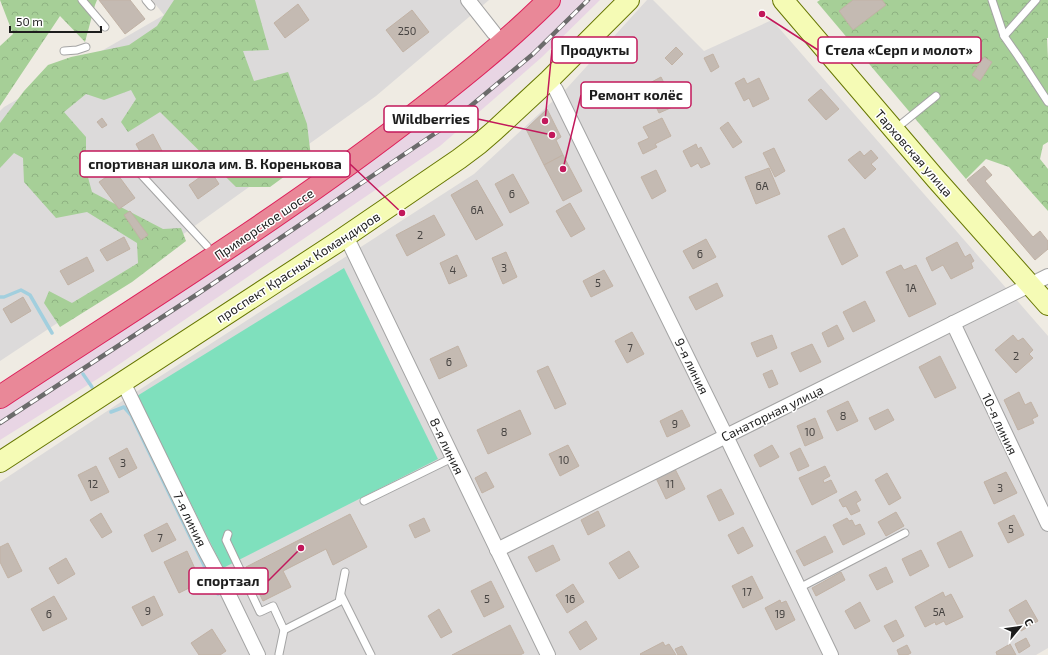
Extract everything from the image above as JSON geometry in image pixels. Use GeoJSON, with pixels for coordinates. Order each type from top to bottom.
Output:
{"type":"FeatureCollection","features":[{"type":"Feature","properties":{"kind":"highway","name":"Приморское шоссе"},"geometry":{"type":"LineString","coordinates":[[0,380],[284,195],[374,130],[423,92],[494,33],[530,0]]}},
{"type":"Feature","properties":{"kind":"highway","name":"Приморское шоссе"},"geometry":{"type":"LineString","coordinates":[[0,397],[214,258],[339,172],[430,103],[507,40],[549,0]]}},
{"type":"Feature","properties":{"kind":"street"},"geometry":{"type":"LineString","coordinates":[[468,0],[494,33]]}},
{"type":"Feature","properties":{"kind":"street","name":"проспект Красных Командиров"},"geometry":{"type":"LineString","coordinates":[[0,462],[346,236],[480,144],[549,80],[629,0]]}},
{"type":"Feature","properties":{"kind":"street","name":"Тарховская улица"},"geometry":{"type":"LineString","coordinates":[[783,0],[936,179],[1048,305]]}},
{"type":"Feature","properties":{"kind":"street","name":"9-я линия"},"geometry":{"type":"LineString","coordinates":[[549,80],[559,97],[726,436],[831,655]]}},
{"type":"Feature","properties":{"kind":"street","name":"8-я линия"},"geometry":{"type":"LineString","coordinates":[[346,236],[548,655]]}},
{"type":"Feature","properties":{"kind":"street","name":"Санаторная улица"},"geometry":{"type":"LineString","coordinates":[[497,550],[1048,276]]}},
{"type":"Feature","properties":{"kind":"street","name":"10-я линия"},"geometry":{"type":"LineString","coordinates":[[952,323],[1048,524]]}},
{"type":"Feature","properties":{"kind":"street","name":"7-я линия"},"geometry":{"type":"LineString","coordinates":[[123,382],[258,655]]}},
{"type":"Feature","properties":{"kind":"lane"},"geometry":{"type":"LineString","coordinates":[[82,0],[105,28]]}},
{"type":"Feature","properties":{"kind":"lane"},"geometry":{"type":"LineString","coordinates":[[146,0],[151,6]]}},
{"type":"Feature","properties":{"kind":"lane"},"geometry":{"type":"LineString","coordinates":[[992,0],[1004,36],[1048,102]]}},
{"type":"Feature","properties":{"kind":"lane"},"geometry":{"type":"LineString","coordinates":[[1004,36],[1036,0]]}},
{"type":"Feature","properties":{"kind":"lane"},"geometry":{"type":"LineString","coordinates":[[64,51],[77,50],[86,47]]}},
{"type":"Feature","properties":{"kind":"lane"},"geometry":{"type":"LineString","coordinates":[[894,130],[936,96]]}},
{"type":"Feature","properties":{"kind":"lane"},"geometry":{"type":"LineString","coordinates":[[135,168],[207,246]]}},
{"type":"Feature","properties":{"kind":"lane"},"geometry":{"type":"LineString","coordinates":[[364,501],[452,458]]}},
{"type":"Feature","properties":{"kind":"lane"},"geometry":{"type":"LineString","coordinates":[[799,588],[904,533]]}},
{"type":"Feature","properties":{"kind":"lane"},"geometry":{"type":"LineString","coordinates":[[228,534],[226,540],[260,612],[273,606],[284,630],[280,655]]}},
{"type":"Feature","properties":{"kind":"lane"},"geometry":{"type":"LineString","coordinates":[[284,630],[339,602],[345,572]]}},
{"type":"Feature","properties":{"kind":"lane"},"geometry":{"type":"LineString","coordinates":[[341,595],[371,655]]}},
{"type":"Feature","properties":{"kind":"shaded area"},"geometry":{"type":"Polygon","coordinates":[[[152,0],[489,0],[376,96],[83,306],[0,361],[0,111],[4,107],[164,15],[152,0]]]}},
{"type":"Feature","properties":{"kind":"shaded area"},"geometry":{"type":"Polygon","coordinates":[[[559,0],[600,0],[542,57],[440,146],[99,378],[0,440],[0,406],[559,0]]]}},
{"type":"Feature","properties":{"kind":"shaded area"},"geometry":{"type":"Polygon","coordinates":[[[647,0],[653,0],[704,51],[772,20],[1048,336],[1048,648],[1036,655],[0,655],[0,482],[139,390],[474,174],[567,88],[647,0]]]}},
{"type":"Feature","properties":{"kind":"green space"},"geometry":{"type":"Polygon","coordinates":[[[0,0],[97,0],[85,42],[60,16],[0,106],[0,46],[13,34],[0,0]]]}},
{"type":"Feature","properties":{"kind":"green space"},"geometry":{"type":"Polygon","coordinates":[[[174,0],[255,0],[269,50],[243,51],[254,81],[288,72],[307,124],[311,157],[270,187],[236,187],[160,112],[128,132],[121,122],[136,99],[131,90],[104,100],[86,94],[64,112],[86,137],[86,170],[92,192],[163,229],[181,228],[186,241],[132,282],[60,327],[44,303],[49,291],[72,303],[138,263],[137,243],[87,212],[56,218],[24,182],[23,158],[14,153],[0,168],[0,123],[24,91],[48,65],[71,57],[129,45],[157,26],[174,0]]]}},
{"type":"Feature","properties":{"kind":"green space"},"geometry":{"type":"Polygon","coordinates":[[[820,0],[1048,0],[1048,142],[1043,145],[1040,159],[1048,169],[1048,211],[1009,167],[986,159],[966,179],[817,2],[820,0]]]}},
{"type":"Feature","properties":{"kind":"green space"},"geometry":{"type":"Polygon","coordinates":[[[344,268],[438,459],[223,568],[137,396],[344,268]]]}},
{"type":"Feature","properties":{"kind":"building"},"geometry":{"type":"Polygon","coordinates":[[[99,0],[130,0],[145,19],[125,34],[99,0]]]}},
{"type":"Feature","properties":{"kind":"building"},"geometry":{"type":"Polygon","coordinates":[[[853,0],[882,0],[886,5],[853,30],[839,11],[853,0]]]}},
{"type":"Feature","properties":{"kind":"building"},"geometry":{"type":"Polygon","coordinates":[[[298,4],[309,20],[285,38],[274,23],[298,4]]]}},
{"type":"Feature","properties":{"kind":"building"},"geometry":{"type":"Polygon","coordinates":[[[412,10],[429,32],[403,52],[386,30],[412,10]]]}},
{"type":"Feature","properties":{"kind":"building"},"geometry":{"type":"Polygon","coordinates":[[[676,47],[683,54],[672,65],[665,58],[676,47]]]}},
{"type":"Feature","properties":{"kind":"building"},"geometry":{"type":"Polygon","coordinates":[[[713,54],[719,67],[711,72],[704,58],[713,54]]]}},
{"type":"Feature","properties":{"kind":"building"},"geometry":{"type":"Polygon","coordinates":[[[984,57],[992,62],[980,81],[972,75],[984,57]]]}},
{"type":"Feature","properties":{"kind":"building"},"geometry":{"type":"Polygon","coordinates":[[[661,77],[666,87],[652,95],[646,85],[661,77]]]}},
{"type":"Feature","properties":{"kind":"building"},"geometry":{"type":"Polygon","coordinates":[[[744,78],[747,84],[759,78],[769,99],[753,107],[749,98],[744,101],[735,83],[744,78]]]}},
{"type":"Feature","properties":{"kind":"building"},"geometry":{"type":"Polygon","coordinates":[[[821,89],[839,109],[826,120],[808,100],[821,89]]]}},
{"type":"Feature","properties":{"kind":"building"},"geometry":{"type":"Polygon","coordinates":[[[669,93],[675,106],[659,113],[653,100],[669,93]]]}},
{"type":"Feature","properties":{"kind":"building"},"geometry":{"type":"Polygon","coordinates":[[[547,109],[561,137],[556,140],[563,155],[544,165],[526,129],[547,109]]]}},
{"type":"Feature","properties":{"kind":"building"},"geometry":{"type":"Polygon","coordinates":[[[102,118],[107,125],[102,128],[97,122],[102,118]]]}},
{"type":"Feature","properties":{"kind":"building"},"geometry":{"type":"Polygon","coordinates":[[[662,118],[671,136],[655,144],[657,147],[643,154],[638,143],[649,138],[643,127],[662,118]]]}},
{"type":"Feature","properties":{"kind":"building"},"geometry":{"type":"Polygon","coordinates":[[[728,122],[742,142],[733,148],[720,128],[728,122]]]}},
{"type":"Feature","properties":{"kind":"building"},"geometry":{"type":"Polygon","coordinates":[[[153,134],[162,151],[145,161],[136,144],[153,134]]]}},
{"type":"Feature","properties":{"kind":"building"},"geometry":{"type":"Polygon","coordinates":[[[696,144],[698,149],[701,147],[710,164],[701,168],[698,163],[691,167],[683,151],[696,144]]]}},
{"type":"Feature","properties":{"kind":"building"},"geometry":{"type":"Polygon","coordinates":[[[774,148],[785,171],[775,177],[763,153],[774,148]]]}},
{"type":"Feature","properties":{"kind":"building"},"geometry":{"type":"Polygon","coordinates":[[[871,150],[878,158],[871,164],[876,169],[865,179],[848,160],[860,151],[864,156],[871,150]]]}},
{"type":"Feature","properties":{"kind":"building"},"geometry":{"type":"Polygon","coordinates":[[[563,155],[582,191],[563,201],[544,165],[563,155]]]}},
{"type":"Feature","properties":{"kind":"building"},"geometry":{"type":"Polygon","coordinates":[[[984,166],[992,175],[985,181],[1033,237],[1040,231],[1048,241],[1048,249],[1035,260],[967,180],[984,166]]]}},
{"type":"Feature","properties":{"kind":"building"},"geometry":{"type":"Polygon","coordinates":[[[769,168],[780,194],[756,204],[745,177],[769,168]]]}},
{"type":"Feature","properties":{"kind":"building"},"geometry":{"type":"Polygon","coordinates":[[[210,170],[219,184],[198,199],[189,185],[210,170]]]}},
{"type":"Feature","properties":{"kind":"building"},"geometry":{"type":"Polygon","coordinates":[[[656,170],[666,191],[652,199],[641,177],[656,170]]]}},
{"type":"Feature","properties":{"kind":"building"},"geometry":{"type":"Polygon","coordinates":[[[115,171],[135,198],[119,209],[99,182],[115,171]]]}},
{"type":"Feature","properties":{"kind":"building"},"geometry":{"type":"Polygon","coordinates":[[[513,174],[529,203],[510,213],[495,184],[513,174]]]}},
{"type":"Feature","properties":{"kind":"building"},"geometry":{"type":"Polygon","coordinates":[[[477,180],[503,225],[476,240],[451,195],[477,180]]]}},
{"type":"Feature","properties":{"kind":"building"},"geometry":{"type":"Polygon","coordinates":[[[570,203],[585,229],[571,237],[556,211],[570,203]]]}},
{"type":"Feature","properties":{"kind":"building"},"geometry":{"type":"Polygon","coordinates":[[[130,211],[148,235],[141,240],[124,215],[130,211]]]}},
{"type":"Feature","properties":{"kind":"building"},"geometry":{"type":"Polygon","coordinates":[[[434,215],[445,235],[407,256],[396,235],[434,215]]]}},
{"type":"Feature","properties":{"kind":"building"},"geometry":{"type":"Polygon","coordinates":[[[844,228],[858,256],[842,265],[828,236],[844,228]]]}},
{"type":"Feature","properties":{"kind":"building"},"geometry":{"type":"Polygon","coordinates":[[[124,237],[130,249],[107,261],[100,250],[124,237]]]}},
{"type":"Feature","properties":{"kind":"building"},"geometry":{"type":"Polygon","coordinates":[[[706,239],[716,257],[693,269],[683,251],[706,239]]]}},
{"type":"Feature","properties":{"kind":"building"},"geometry":{"type":"Polygon","coordinates":[[[957,242],[965,257],[970,254],[974,261],[971,263],[973,268],[951,279],[943,265],[932,271],[926,258],[957,242]]]}},
{"type":"Feature","properties":{"kind":"building"},"geometry":{"type":"Polygon","coordinates":[[[506,252],[517,277],[503,284],[492,258],[506,252]]]}},
{"type":"Feature","properties":{"kind":"building"},"geometry":{"type":"Polygon","coordinates":[[[457,255],[467,276],[449,284],[440,263],[457,255]]]}},
{"type":"Feature","properties":{"kind":"building"},"geometry":{"type":"Polygon","coordinates":[[[87,257],[94,271],[68,285],[60,271],[87,257]]]}},
{"type":"Feature","properties":{"kind":"building"},"geometry":{"type":"Polygon","coordinates":[[[901,265],[904,270],[916,265],[936,304],[909,317],[886,272],[901,265]]]}},
{"type":"Feature","properties":{"kind":"building"},"geometry":{"type":"Polygon","coordinates":[[[604,270],[613,286],[591,297],[583,281],[604,270]]]}},
{"type":"Feature","properties":{"kind":"building"},"geometry":{"type":"Polygon","coordinates":[[[717,283],[723,296],[696,310],[689,297],[717,283]]]}},
{"type":"Feature","properties":{"kind":"building"},"geometry":{"type":"Polygon","coordinates":[[[23,297],[31,311],[11,323],[3,309],[23,297]]]}},
{"type":"Feature","properties":{"kind":"building"},"geometry":{"type":"Polygon","coordinates":[[[865,301],[875,321],[853,332],[843,312],[865,301]]]}},
{"type":"Feature","properties":{"kind":"building"},"geometry":{"type":"Polygon","coordinates":[[[837,325],[844,339],[828,347],[822,333],[837,325]]]}},
{"type":"Feature","properties":{"kind":"building"},"geometry":{"type":"Polygon","coordinates":[[[632,332],[644,354],[627,363],[615,341],[632,332]]]}},
{"type":"Feature","properties":{"kind":"building"},"geometry":{"type":"Polygon","coordinates":[[[772,335],[777,348],[757,357],[751,343],[772,335]]]}},
{"type":"Feature","properties":{"kind":"building"},"geometry":{"type":"Polygon","coordinates":[[[1013,335],[1018,341],[1023,338],[1033,350],[1029,354],[1033,358],[1016,373],[995,350],[1013,335]]]}},
{"type":"Feature","properties":{"kind":"building"},"geometry":{"type":"Polygon","coordinates":[[[812,344],[821,362],[800,372],[791,353],[812,344]]]}},
{"type":"Feature","properties":{"kind":"building"},"geometry":{"type":"Polygon","coordinates":[[[458,346],[467,366],[439,379],[430,359],[458,346]]]}},
{"type":"Feature","properties":{"kind":"building"},"geometry":{"type":"Polygon","coordinates":[[[940,356],[956,388],[935,398],[919,367],[940,356]]]}},
{"type":"Feature","properties":{"kind":"building"},"geometry":{"type":"Polygon","coordinates":[[[548,366],[566,404],[555,409],[537,371],[548,366]]]}},
{"type":"Feature","properties":{"kind":"building"},"geometry":{"type":"Polygon","coordinates":[[[772,370],[778,384],[769,388],[763,374],[772,370]]]}},
{"type":"Feature","properties":{"kind":"building"},"geometry":{"type":"Polygon","coordinates":[[[1019,392],[1025,405],[1031,402],[1038,416],[1032,419],[1034,423],[1018,430],[1004,400],[1019,392]]]}},
{"type":"Feature","properties":{"kind":"building"},"geometry":{"type":"Polygon","coordinates":[[[848,401],[858,421],[837,431],[827,411],[848,401]]]}},
{"type":"Feature","properties":{"kind":"building"},"geometry":{"type":"Polygon","coordinates":[[[888,409],[894,420],[875,430],[869,418],[888,409]]]}},
{"type":"Feature","properties":{"kind":"building"},"geometry":{"type":"Polygon","coordinates":[[[520,410],[531,434],[488,454],[477,430],[520,410]]]}},
{"type":"Feature","properties":{"kind":"building"},"geometry":{"type":"Polygon","coordinates":[[[682,410],[690,426],[667,437],[660,421],[682,410]]]}},
{"type":"Feature","properties":{"kind":"building"},"geometry":{"type":"Polygon","coordinates":[[[815,418],[823,438],[805,446],[797,426],[815,418]]]}},
{"type":"Feature","properties":{"kind":"building"},"geometry":{"type":"Polygon","coordinates":[[[568,445],[579,466],[560,476],[549,454],[568,445]]]}},
{"type":"Feature","properties":{"kind":"building"},"geometry":{"type":"Polygon","coordinates":[[[772,445],[779,457],[760,467],[754,455],[772,445]]]}},
{"type":"Feature","properties":{"kind":"building"},"geometry":{"type":"Polygon","coordinates":[[[127,448],[137,468],[119,478],[109,458],[127,448]]]}},
{"type":"Feature","properties":{"kind":"building"},"geometry":{"type":"Polygon","coordinates":[[[800,448],[809,466],[798,471],[790,453],[800,448]]]}},
{"type":"Feature","properties":{"kind":"building"},"geometry":{"type":"Polygon","coordinates":[[[96,466],[109,492],[91,501],[78,475],[96,466]]]}},
{"type":"Feature","properties":{"kind":"building"},"geometry":{"type":"Polygon","coordinates":[[[825,466],[830,476],[823,480],[824,483],[831,480],[837,492],[812,505],[799,478],[825,466]]]}},
{"type":"Feature","properties":{"kind":"building"},"geometry":{"type":"Polygon","coordinates":[[[675,469],[685,489],[666,499],[656,478],[675,469]]]}},
{"type":"Feature","properties":{"kind":"building"},"geometry":{"type":"Polygon","coordinates":[[[486,472],[494,487],[482,493],[475,478],[486,472]]]}},
{"type":"Feature","properties":{"kind":"building"},"geometry":{"type":"Polygon","coordinates":[[[1006,472],[1017,493],[994,504],[984,482],[1006,472]]]}},
{"type":"Feature","properties":{"kind":"building"},"geometry":{"type":"Polygon","coordinates":[[[887,473],[901,498],[889,505],[875,480],[887,473]]]}},
{"type":"Feature","properties":{"kind":"building"},"geometry":{"type":"Polygon","coordinates":[[[721,489],[734,514],[719,521],[707,496],[721,489]]]}},
{"type":"Feature","properties":{"kind":"building"},"geometry":{"type":"Polygon","coordinates":[[[856,491],[861,500],[856,503],[860,511],[851,515],[846,506],[843,507],[839,500],[856,491]]]}},
{"type":"Feature","properties":{"kind":"building"},"geometry":{"type":"Polygon","coordinates":[[[598,511],[605,526],[588,535],[581,520],[598,511]]]}},
{"type":"Feature","properties":{"kind":"building"},"geometry":{"type":"Polygon","coordinates":[[[896,512],[904,526],[886,536],[878,522],[896,512]]]}},
{"type":"Feature","properties":{"kind":"building"},"geometry":{"type":"Polygon","coordinates":[[[101,513],[112,532],[102,538],[90,520],[101,513]]]}},
{"type":"Feature","properties":{"kind":"building"},"geometry":{"type":"Polygon","coordinates":[[[350,514],[367,547],[333,565],[326,549],[283,571],[291,587],[263,601],[246,567],[350,514]]]}},
{"type":"Feature","properties":{"kind":"building"},"geometry":{"type":"Polygon","coordinates":[[[1014,515],[1024,535],[1008,543],[998,523],[1014,515]]]}},
{"type":"Feature","properties":{"kind":"building"},"geometry":{"type":"Polygon","coordinates":[[[424,518],[430,531],[415,538],[409,525],[424,518]]]}},
{"type":"Feature","properties":{"kind":"building"},"geometry":{"type":"Polygon","coordinates":[[[847,518],[849,521],[852,520],[855,526],[860,524],[865,534],[843,545],[833,525],[847,518]]]}},
{"type":"Feature","properties":{"kind":"building"},"geometry":{"type":"Polygon","coordinates":[[[167,523],[176,540],[152,552],[144,535],[167,523]]]}},
{"type":"Feature","properties":{"kind":"building"},"geometry":{"type":"Polygon","coordinates":[[[743,527],[753,546],[738,554],[728,535],[743,527]]]}},
{"type":"Feature","properties":{"kind":"building"},"geometry":{"type":"Polygon","coordinates":[[[961,531],[973,556],[949,568],[937,543],[961,531]]]}},
{"type":"Feature","properties":{"kind":"building"},"geometry":{"type":"Polygon","coordinates":[[[825,536],[833,552],[804,566],[796,551],[825,536]]]}},
{"type":"Feature","properties":{"kind":"building"},"geometry":{"type":"Polygon","coordinates":[[[8,543],[22,571],[8,578],[0,562],[0,547],[8,543]]]}},
{"type":"Feature","properties":{"kind":"building"},"geometry":{"type":"Polygon","coordinates":[[[553,545],[560,560],[536,572],[528,557],[553,545]]]}},
{"type":"Feature","properties":{"kind":"building"},"geometry":{"type":"Polygon","coordinates":[[[921,550],[929,566],[910,576],[902,559],[921,550]]]}},
{"type":"Feature","properties":{"kind":"building"},"geometry":{"type":"Polygon","coordinates":[[[187,551],[201,582],[179,593],[164,562],[187,551]]]}},
{"type":"Feature","properties":{"kind":"building"},"geometry":{"type":"Polygon","coordinates":[[[629,551],[639,567],[619,579],[609,563],[629,551]]]}},
{"type":"Feature","properties":{"kind":"building"},"geometry":{"type":"Polygon","coordinates":[[[66,558],[75,574],[58,584],[49,568],[66,558]]]}},
{"type":"Feature","properties":{"kind":"building"},"geometry":{"type":"Polygon","coordinates":[[[886,567],[893,582],[877,590],[869,575],[886,567]]]}},
{"type":"Feature","properties":{"kind":"building"},"geometry":{"type":"Polygon","coordinates":[[[841,572],[845,580],[816,596],[812,588],[841,572]]]}},
{"type":"Feature","properties":{"kind":"building"},"geometry":{"type":"Polygon","coordinates":[[[752,576],[763,598],[743,608],[732,586],[752,576]]]}},
{"type":"Feature","properties":{"kind":"building"},"geometry":{"type":"Polygon","coordinates":[[[491,581],[504,607],[484,617],[471,591],[491,581]]]}},
{"type":"Feature","properties":{"kind":"building"},"geometry":{"type":"Polygon","coordinates":[[[573,584],[584,602],[567,613],[556,595],[573,584]]]}},
{"type":"Feature","properties":{"kind":"building"},"geometry":{"type":"Polygon","coordinates":[[[943,592],[945,597],[951,594],[963,617],[946,625],[944,621],[936,625],[935,622],[925,627],[915,607],[943,592]]]}},
{"type":"Feature","properties":{"kind":"building"},"geometry":{"type":"Polygon","coordinates":[[[54,596],[67,619],[43,631],[31,609],[54,596]]]}},
{"type":"Feature","properties":{"kind":"building"},"geometry":{"type":"Polygon","coordinates":[[[154,596],[163,615],[142,626],[132,607],[154,596]]]}},
{"type":"Feature","properties":{"kind":"building"},"geometry":{"type":"Polygon","coordinates":[[[780,600],[781,603],[786,601],[795,620],[776,630],[765,608],[780,600]]]}},
{"type":"Feature","properties":{"kind":"building"},"geometry":{"type":"Polygon","coordinates":[[[1026,600],[1038,621],[1021,631],[1009,610],[1026,600]]]}},
{"type":"Feature","properties":{"kind":"building"},"geometry":{"type":"Polygon","coordinates":[[[860,602],[870,621],[855,629],[845,611],[860,602]]]}},
{"type":"Feature","properties":{"kind":"building"},"geometry":{"type":"Polygon","coordinates":[[[439,609],[452,632],[441,638],[428,616],[439,609]]]}},
{"type":"Feature","properties":{"kind":"building"},"geometry":{"type":"Polygon","coordinates":[[[896,620],[904,636],[893,642],[884,626],[896,620]]]}},
{"type":"Feature","properties":{"kind":"building"},"geometry":{"type":"Polygon","coordinates":[[[586,621],[597,639],[580,650],[569,632],[586,621]]]}},
{"type":"Feature","properties":{"kind":"building"},"geometry":{"type":"Polygon","coordinates":[[[510,625],[524,653],[520,655],[452,655],[510,625]]]}},
{"type":"Feature","properties":{"kind":"building"},"geometry":{"type":"Polygon","coordinates":[[[212,629],[226,651],[220,655],[199,655],[191,643],[212,629]]]}},
{"type":"Feature","properties":{"kind":"building"},"geometry":{"type":"Polygon","coordinates":[[[1026,638],[1030,646],[1019,653],[1015,644],[1026,638]]]}},
{"type":"Feature","properties":{"kind":"building"},"geometry":{"type":"Polygon","coordinates":[[[663,642],[665,646],[669,644],[676,655],[640,654],[663,642]]]}},
{"type":"Feature","properties":{"kind":"building"},"geometry":{"type":"Polygon","coordinates":[[[1010,644],[1016,655],[997,655],[996,652],[1010,644]]]}},
{"type":"Feature","properties":{"kind":"building"},"geometry":{"type":"Polygon","coordinates":[[[907,645],[911,653],[907,655],[899,655],[897,650],[907,645]]]}},
{"type":"Feature","properties":{"kind":"building"},"geometry":{"type":"Polygon","coordinates":[[[682,646],[687,655],[678,655],[675,649],[682,646]]]}},
{"type":"Feature","properties":{"kind":"waterway"},"geometry":{"type":"LineString","coordinates":[[0,297],[4,297],[21,290],[30,295],[52,333]]}},
{"type":"Feature","properties":{"kind":"waterway"},"geometry":{"type":"LineString","coordinates":[[83,374],[92,387]]}},
{"type":"Feature","properties":{"kind":"waterway"},"geometry":{"type":"LineString","coordinates":[[111,412],[124,407],[131,415],[218,594]]}},
{"type":"Feature","properties":{"kind":"railway"},"geometry":{"type":"LineString","coordinates":[[0,423],[199,293],[449,124],[533,54],[588,0]]}},
{"type":"Feature","properties":{"kind":"place","name":"Стела «Серп и молот»"},"geometry":{"type":"Point","coordinates":[762,14]}},
{"type":"Feature","properties":{"kind":"place","name":"Продукты"},"geometry":{"type":"Point","coordinates":[545,121]}},
{"type":"Feature","properties":{"kind":"place","name":"Wildberries"},"geometry":{"type":"Point","coordinates":[552,135]}},
{"type":"Feature","properties":{"kind":"place","name":"Ремонт колёс"},"geometry":{"type":"Point","coordinates":[563,169]}},
{"type":"Feature","properties":{"kind":"place","name":"спортивная школа им. В. Коренькова"},"geometry":{"type":"Point","coordinates":[402,213]}},
{"type":"Feature","properties":{"kind":"place","name":"спортзал"},"geometry":{"type":"Point","coordinates":[301,548]}}]}
